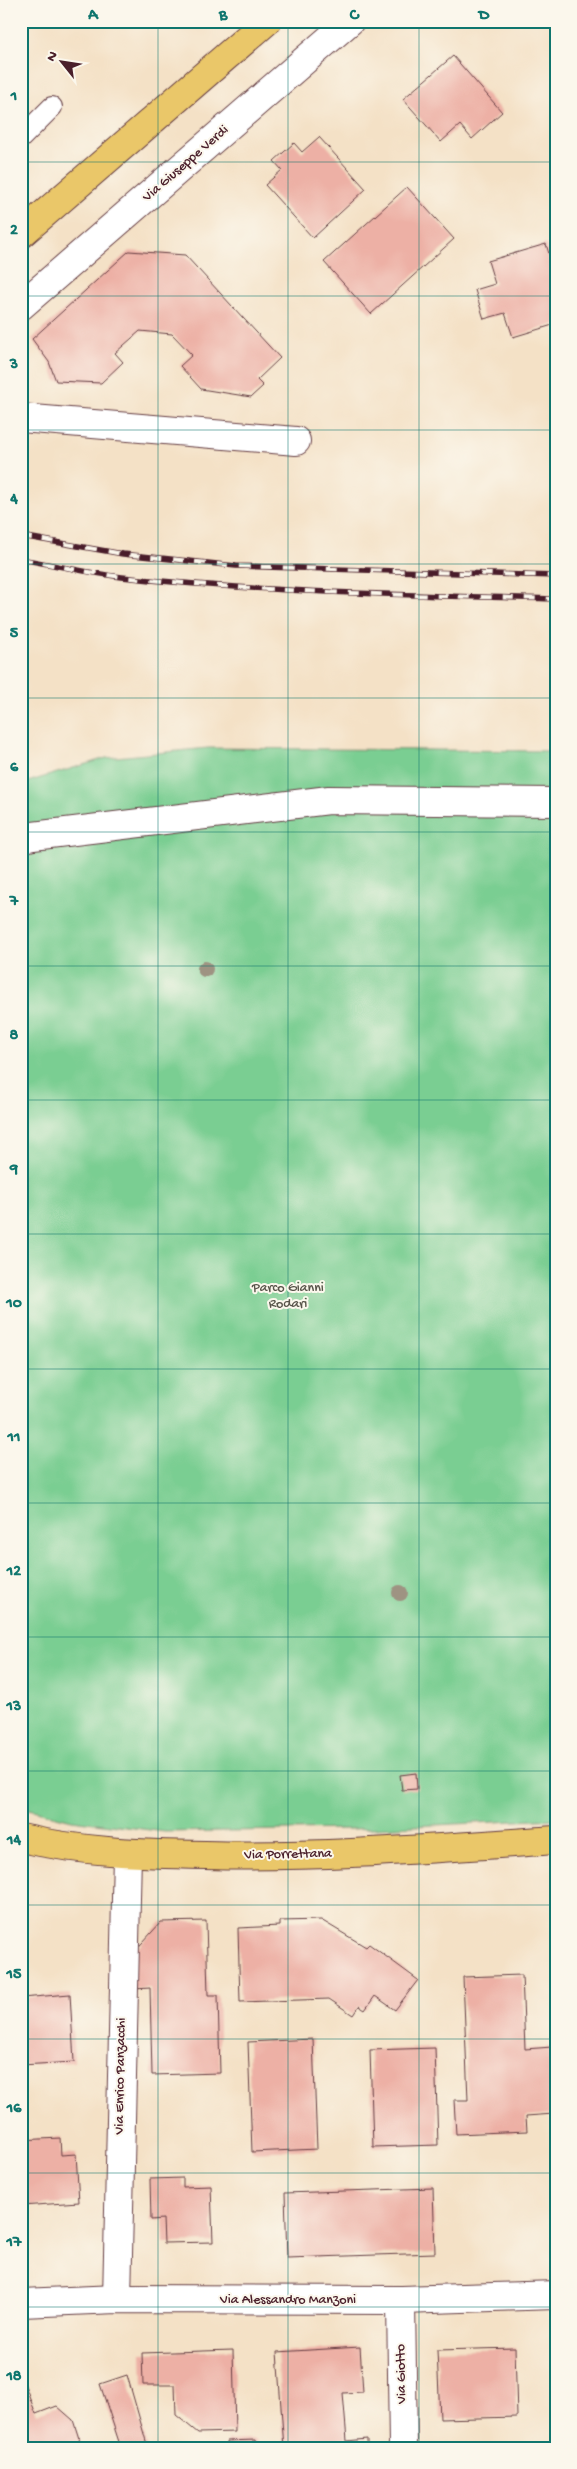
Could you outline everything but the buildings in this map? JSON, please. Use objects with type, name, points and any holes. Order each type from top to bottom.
[{"type":"main road","points":[[21,234],[267,21]]},
{"type":"main road","name":"Via Porrettana","points":[[21,1838],[47,1844],[127,1854],[273,1857],[422,1850],[556,1840]]},
{"type":"street","name":"Via Giuseppe Verdi","points":[[21,306],[350,21]]},
{"type":"street","points":[[21,418],[296,441]]},
{"type":"street","points":[[21,839],[329,800],[556,802]]},
{"type":"street","name":"Via Enrico Panzacchi","points":[[117,2299],[127,1854]]},
{"type":"street","name":"Via Alessandro Manzoni","points":[[21,2303],[117,2299],[401,2300],[556,2296]]},
{"type":"street","name":"Via Giotto","points":[[401,2300],[403,2448]]},
{"type":"lane","points":[[21,138],[52,107]]},
{"type":"green space","name":"Parco Gianni Rodari","points":[[208,748],[556,751],[556,1819],[353,1829],[165,1832],[72,1820],[21,1807],[21,784],[106,758]]},
{"type":"railway","points":[[21,536],[123,554],[236,566],[556,576]]},
{"type":"railway","points":[[21,559],[109,575],[230,587],[556,599]]}]
